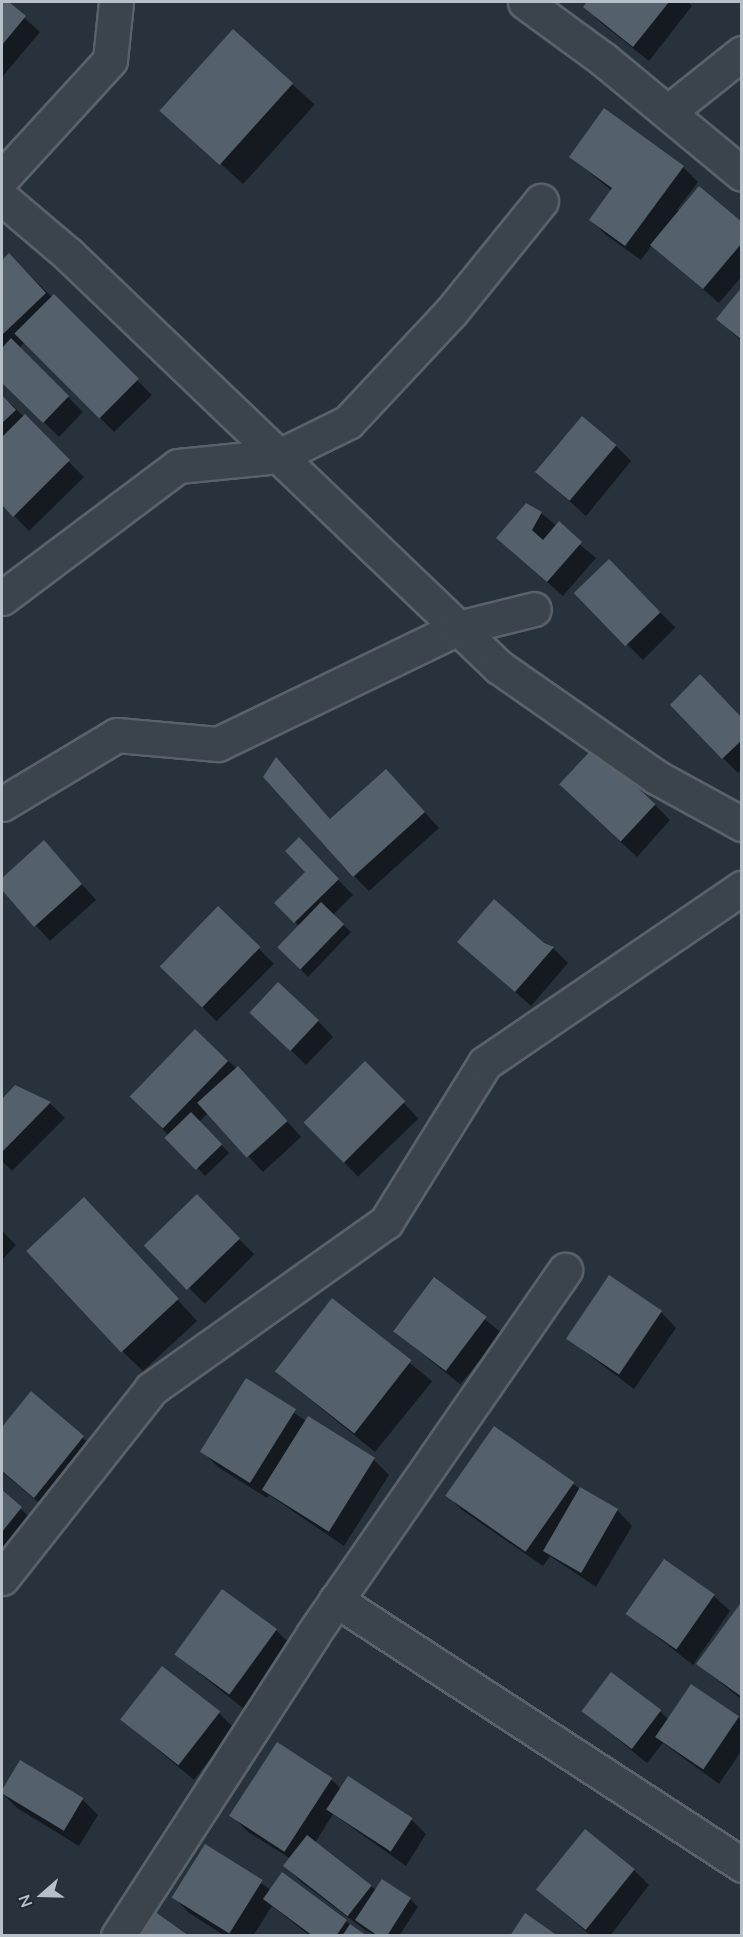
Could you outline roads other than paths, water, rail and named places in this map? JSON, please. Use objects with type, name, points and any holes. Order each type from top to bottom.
[{"type":"street","points":[[2,178],[110,60],[116,2]]},
{"type":"street","points":[[525,2],[668,112],[741,174]]},
{"type":"street","points":[[668,112],[741,53]]},
{"type":"street","points":[[2,198],[68,254],[499,667],[656,777],[741,824]]},
{"type":"street","points":[[2,598],[178,466],[279,456],[348,422],[451,312],[541,201]]},
{"type":"street","points":[[2,804],[117,735],[218,744],[458,628],[534,609]]},
{"type":"street","points":[[2,1578],[151,1389],[386,1222],[485,1063],[741,888]]},
{"type":"street","points":[[118,1935],[336,1600],[566,1270]]},
{"type":"street","points":[[336,1600],[741,1865]]}]
